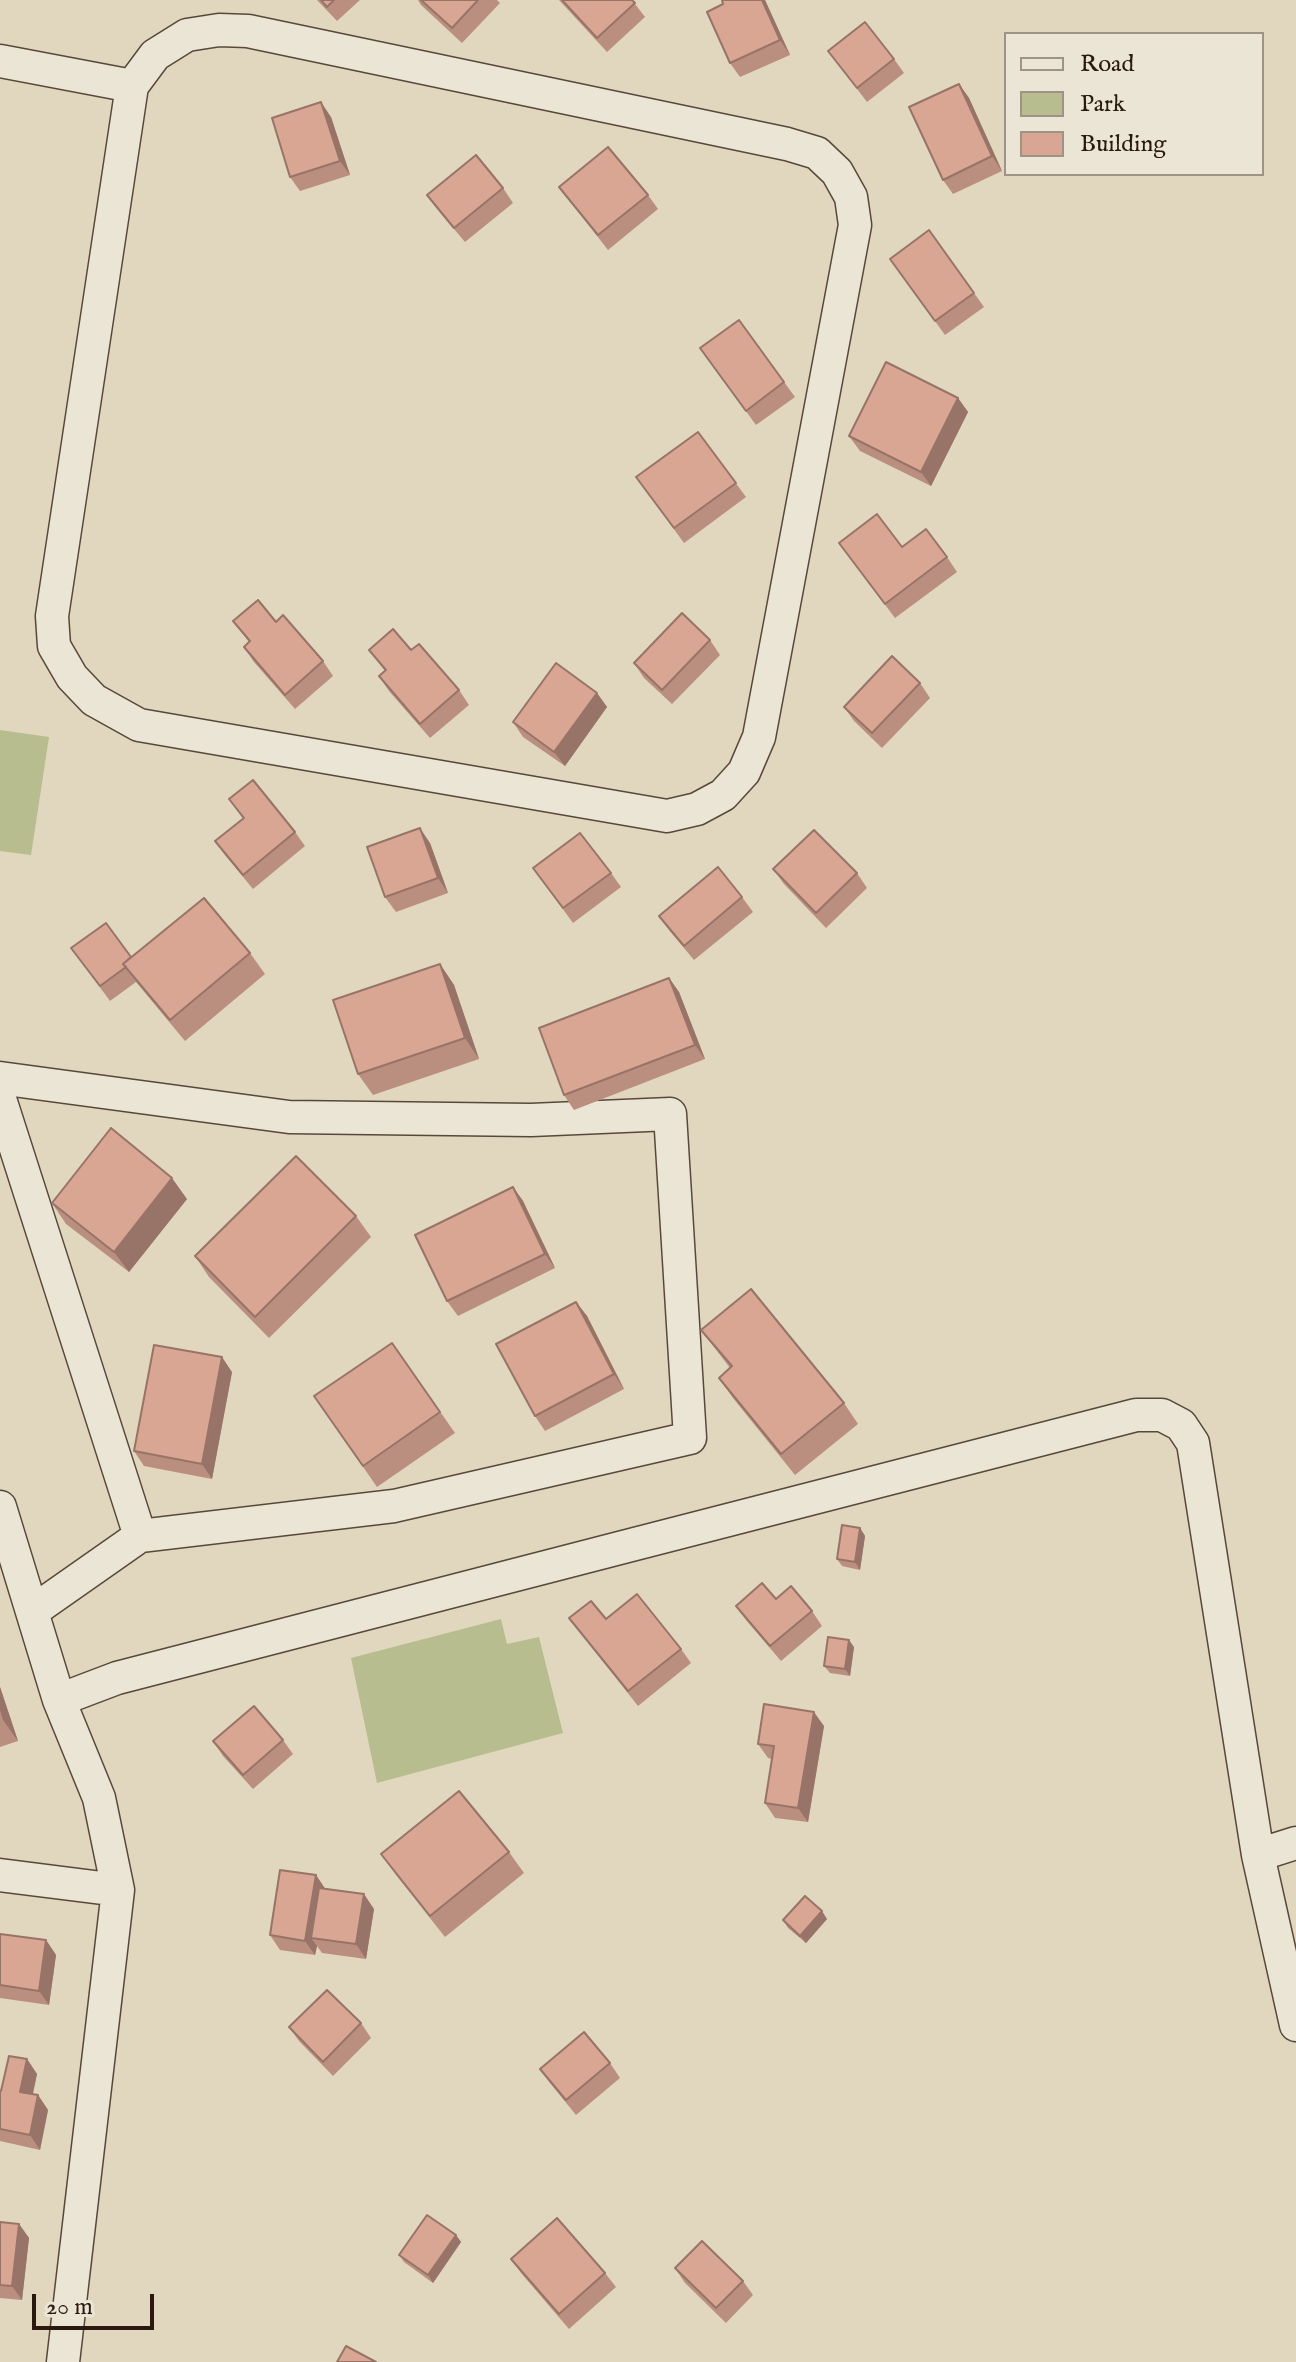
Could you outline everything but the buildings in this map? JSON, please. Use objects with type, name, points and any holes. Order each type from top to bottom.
[{"type":"street","points":[[219,30],[248,31],[787,144],[817,153],[837,172],[851,197],[855,225],[759,737],[744,772],[723,795],[697,809],[667,816],[139,725],[94,700],[72,677],[54,646],[52,616],[132,86],[155,55],[187,35],[219,30]]},
{"type":"street","points":[[0,61],[132,86]]},
{"type":"street","points":[[0,1078],[289,1117],[531,1120],[670,1114],[690,1438],[394,1506],[140,1536],[33,1611]]},
{"type":"street","points":[[0,1099],[140,1536]]},
{"type":"street","points":[[59,1700],[117,1678],[620,1548],[1136,1415],[1162,1415],[1181,1425],[1193,1443],[1258,1855],[1296,2025]]},
{"type":"street","points":[[0,1507],[59,1700],[99,1798],[118,1890],[63,2362]]},
{"type":"street","points":[[1258,1855],[1296,1843]]},
{"type":"street","points":[[0,1875],[118,1890]]},
{"type":"green space","points":[[0,730],[49,737],[31,855],[0,851]]},
{"type":"green space","points":[[501,1619],[507,1644],[539,1637],[563,1733],[377,1783],[351,1658]]}]
